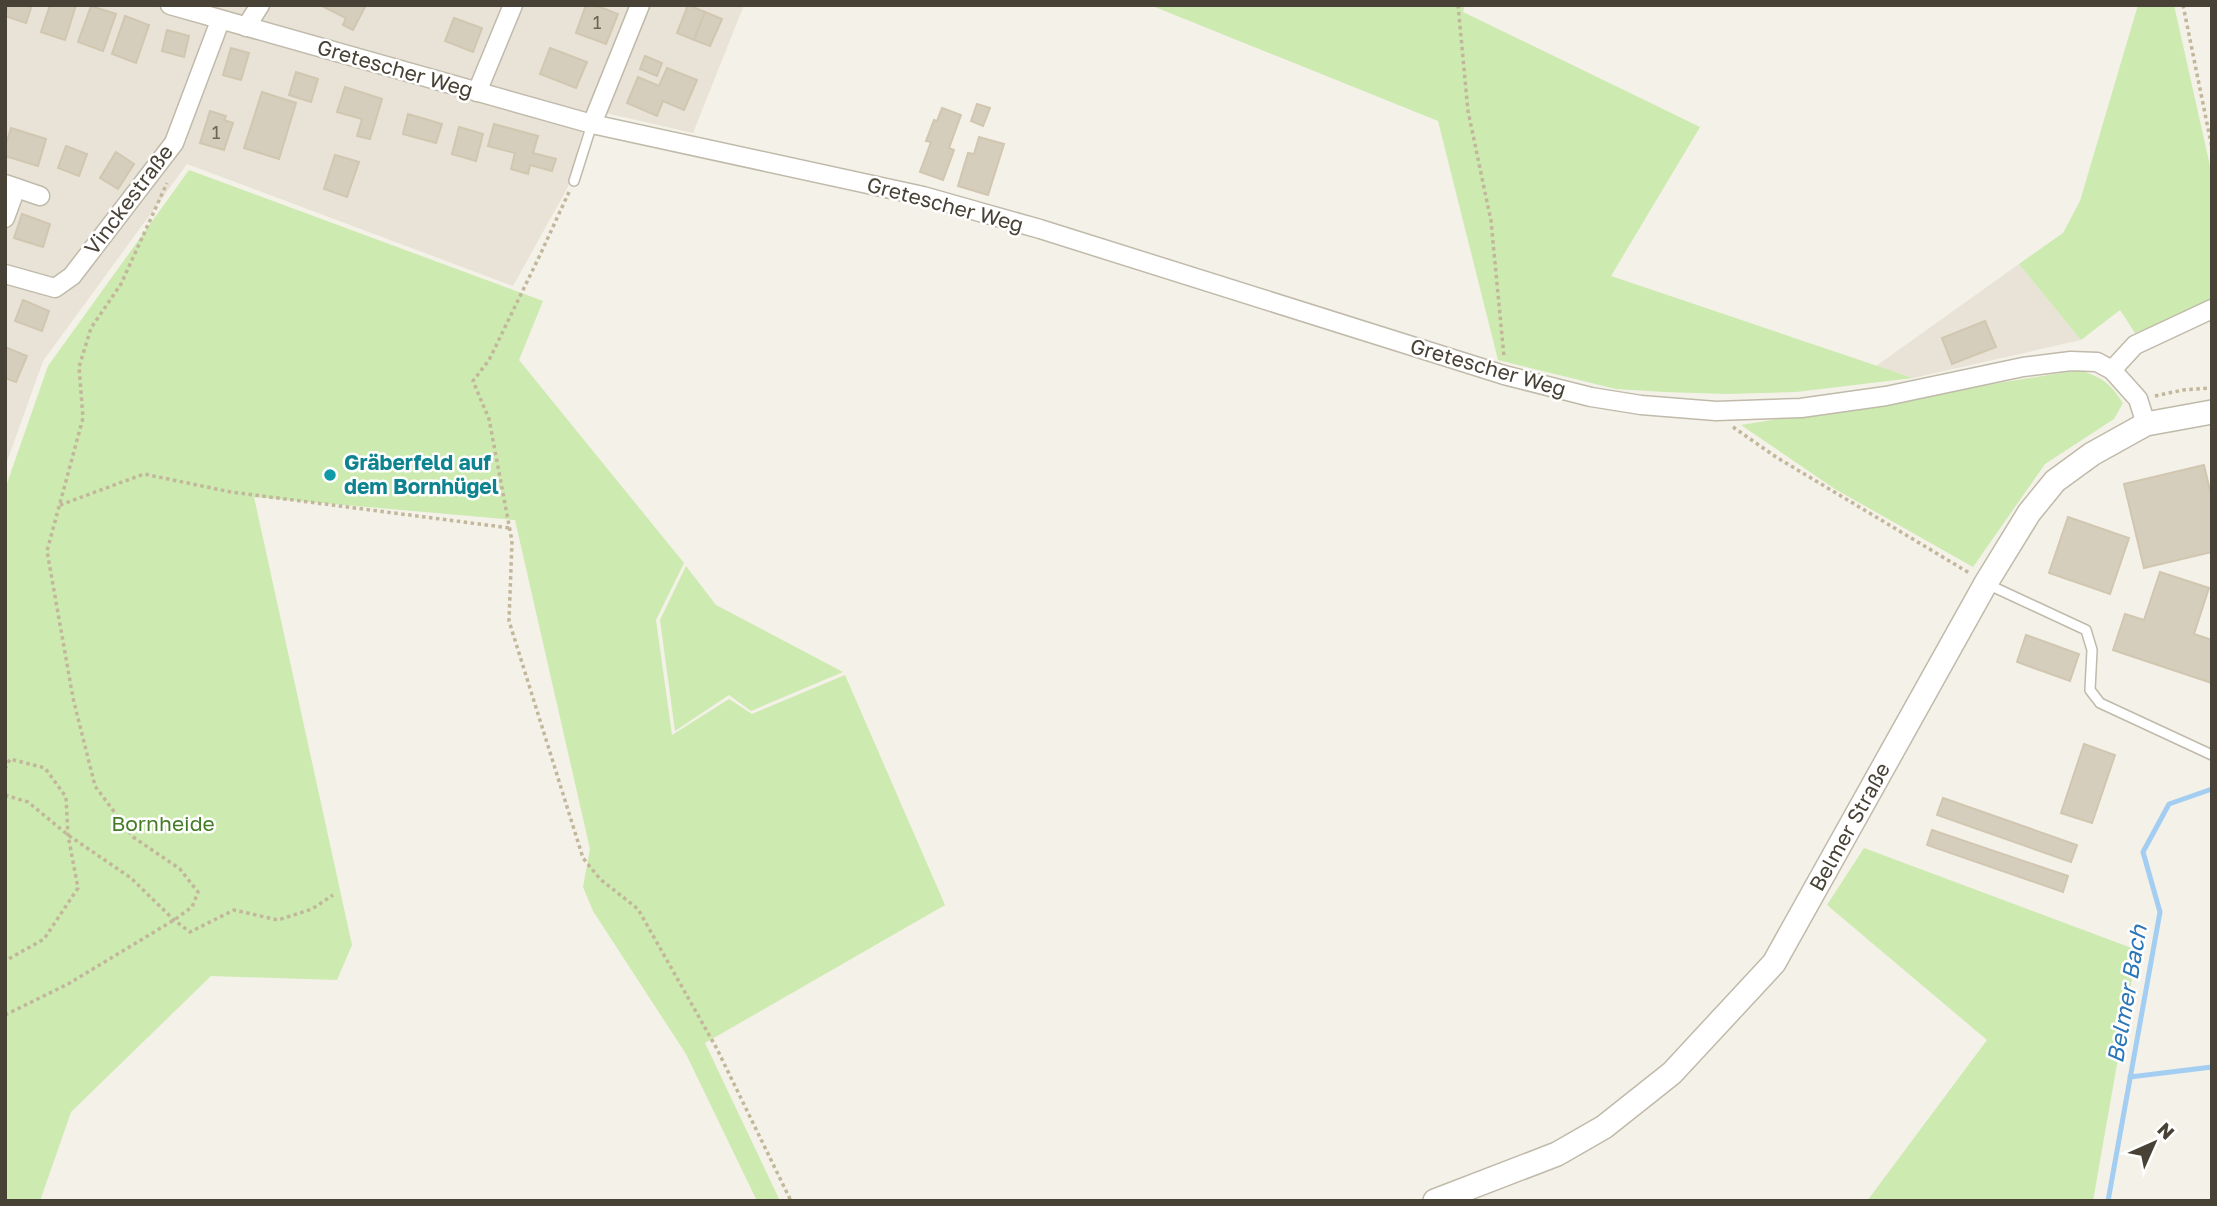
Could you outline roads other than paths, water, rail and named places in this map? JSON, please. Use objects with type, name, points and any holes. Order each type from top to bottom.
[{"type":"street","name":"Gretescher Weg","points":[[170,5],[592,124],[923,196],[1040,229],[1504,375],[1591,397],[1641,405],[1716,411],[1801,408],[1886,396],[2023,367],[2071,361],[2097,362],[2112,370]]},
{"type":"street","points":[[246,27],[260,5]]},
{"type":"street","points":[[477,92],[513,5]]},
{"type":"street","points":[[592,124],[640,5]]},
{"type":"street","name":"Vinckestraße","points":[[7,280],[55,288],[72,276],[174,143],[220,21]]},
{"type":"street","points":[[5,218],[11,186],[40,196]]},
{"type":"street","points":[[2146,424],[2138,399],[2112,370],[2135,345],[2212,309]]},
{"type":"street","name":"Belmer Straße","points":[[1435,1201],[1557,1154],[1604,1127],[1672,1073],[1774,963],[1986,583],[2029,513],[2055,481],[2092,454],[2146,424],[2212,412]]},
{"type":"lane","points":[[574,181],[592,124]]},
{"type":"lane","points":[[1986,583],[2086,630],[2092,650],[2090,690],[2100,703],[2212,755]]},
{"type":"waterway","name":"Belmer Bach","points":[[2108,1201],[2160,912],[2143,852],[2169,804],[2212,789]]},
{"type":"waterway","points":[[2130,1077],[2212,1067]]},
{"type":"place","name":"Gräberfeld auf dem Bornhügel","points":[[330,475]]},
{"type":"park label","name":"Bornheide","points":[[163,824]]}]
